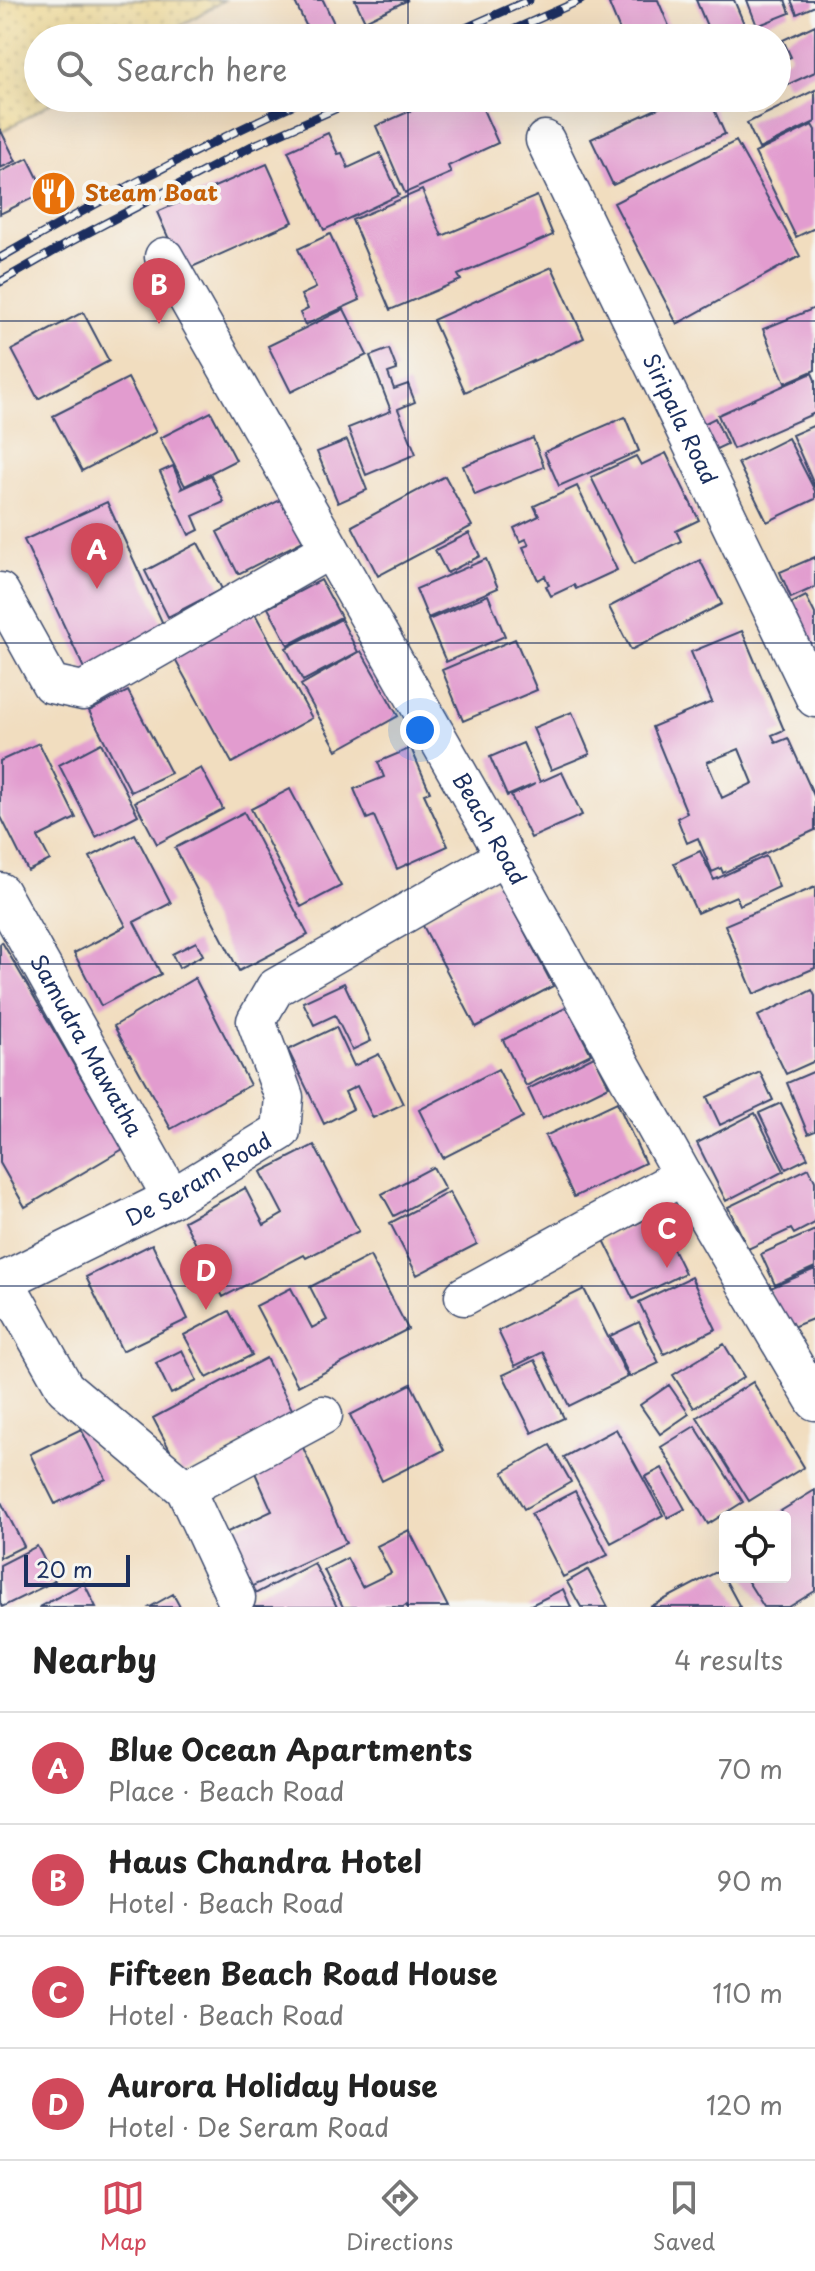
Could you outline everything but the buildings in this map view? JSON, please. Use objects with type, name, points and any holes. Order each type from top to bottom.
[{"type":"street","name":"Siripala Road","points":[[545,140],[815,698]]},
{"type":"street","name":"Beach Road","points":[[164,257],[683,1176],[815,1401]]},
{"type":"street","points":[[0,592],[51,684],[83,691],[330,549]]},
{"type":"street","name":"De Seram Road","points":[[2,1282],[172,1198],[281,1131],[284,1097],[256,1021],[275,988],[505,856]]},
{"type":"street","name":"Samudra Mawatha","points":[[0,892],[172,1198]]},
{"type":"street","points":[[464,1296],[683,1176]]},
{"type":"street","points":[[2,1282],[65,1388],[185,1489],[236,1598]]},
{"type":"street","points":[[185,1489],[323,1415]]},
{"type":"sand","points":[[0,0],[224,0],[184,24],[24,24],[24,112],[35,112],[0,133]]},
{"type":"railway","points":[[475,24],[529,0]]},
{"type":"railway","points":[[527,24],[581,0]]},
{"type":"railway","points":[[0,258],[152,174],[278,112]]},
{"type":"railway","points":[[0,282],[252,146],[328,112]]},
{"type":"place","name":"Steam Boat","points":[[54,193]]},
{"type":"place","name":"Haus Chandra Hotel","points":[[159,324]]},
{"type":"place","name":"Blue Ocean Apartments","points":[[97,589]]},
{"type":"place","name":"Fifteen Beach Road House","points":[[667,1268]]},
{"type":"place","name":"Aurora Holiday House","points":[[206,1310]]}]
